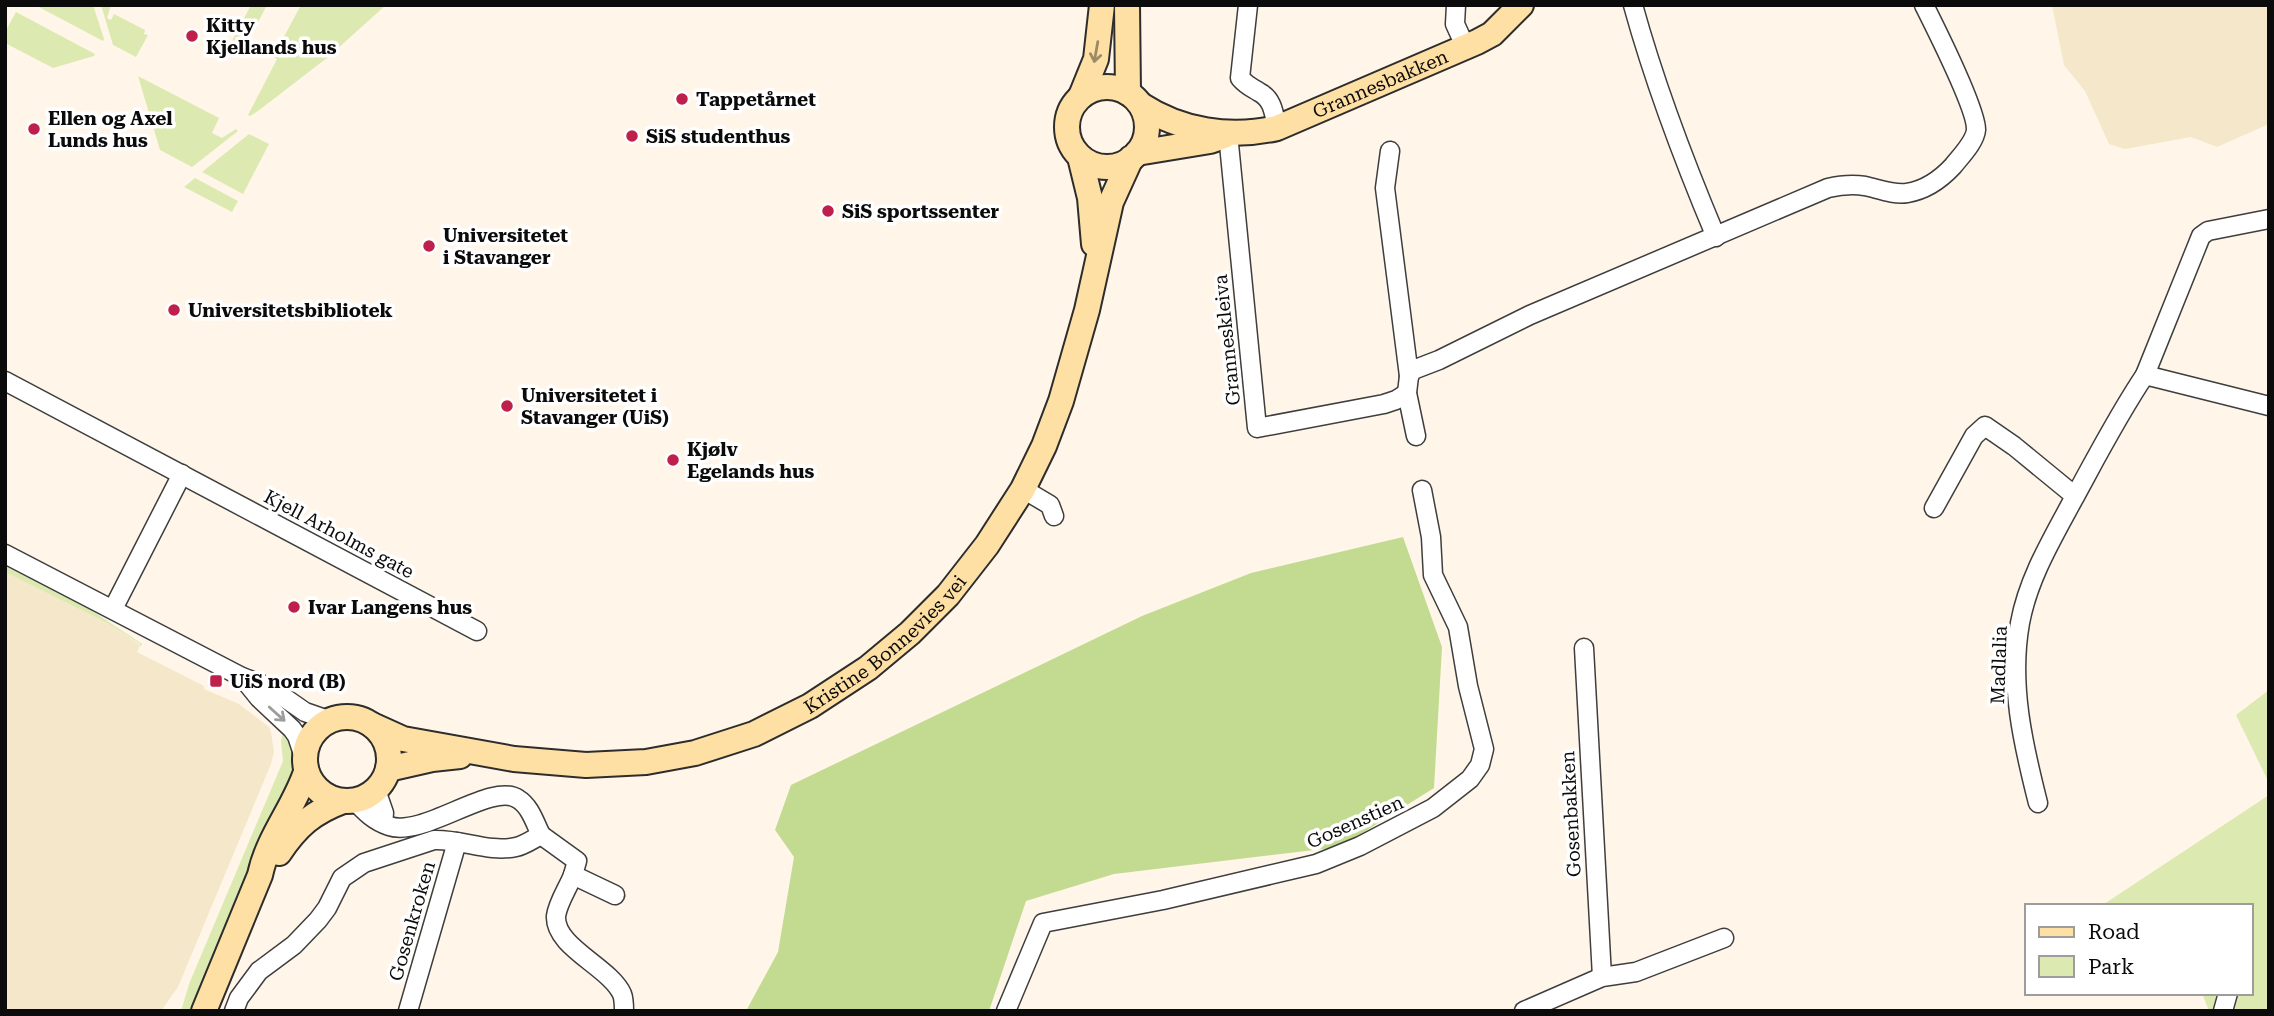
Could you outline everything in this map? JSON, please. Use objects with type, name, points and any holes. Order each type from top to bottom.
[{"type":"main road","points":[[1102,5],[1096,59],[1081,96],[1072,107],[1067,120],[1067,133],[1080,157],[1105,167],[1119,165],[1134,156],[1145,138],[1146,125],[1135,99],[1127,5]]},
{"type":"main road","name":"Grannesbakken","points":[[1135,99],[1160,117],[1178,124],[1228,134],[1255,133],[1277,128],[1492,34],[1521,5]]},
{"type":"main road","points":[[1081,96],[1104,87],[1117,88],[1135,99]]},
{"type":"main road","name":"Grannesbakken","points":[[1134,156],[1210,141],[1228,134]]},
{"type":"main road","name":"Kristine Bonnevies vei","points":[[372,724],[403,739],[478,754],[562,763],[621,765],[695,753],[768,729],[839,688],[910,633],[966,573],[988,545],[1023,489],[1044,446],[1061,401],[1087,310],[1111,202],[1134,156]]},
{"type":"main road","name":"Kristine Bonnevies vei","points":[[1080,157],[1090,198],[1096,269]]},
{"type":"main road","points":[[351,716],[372,724],[387,744],[390,757],[365,790],[331,798],[320,792],[312,783],[305,764],[311,736],[328,720],[351,716]]},
{"type":"main road","name":"Kristine Bonnevies vei","points":[[261,875],[301,825],[321,809],[432,759],[478,754]]},
{"type":"main road","name":"Kristine Bonnevies vei","points":[[204,1010],[261,875],[264,856],[300,791],[305,764]]},
{"type":"street","points":[[1248,5],[1240,78],[1247,87],[1262,92],[1270,100],[1277,128]]},
{"type":"street","points":[[1456,5],[1455,24],[1465,46]]},
{"type":"street","points":[[1633,5],[1661,100],[1716,237]]},
{"type":"street","name":"Granneskleiva","points":[[1228,134],[1257,428],[1396,400],[1408,384],[1413,370],[1530,315],[1828,188],[1847,184],[1895,194],[1923,190],[1946,174],[1975,135],[1975,121],[1924,5]]},
{"type":"street","points":[[1390,150],[1385,195],[1416,436]]},
{"type":"street","name":"Madlalia","points":[[2038,803],[2017,706],[2016,666],[2020,623],[2037,567],[2109,430],[2145,375],[2201,236],[2208,231],[2269,219]]},
{"type":"street","points":[[2145,375],[2269,406]]},
{"type":"street","name":"Kjell Arholms gate","points":[[5,381],[477,631]]},
{"type":"street","points":[[1934,508],[1971,441],[1978,430],[1985,426],[2075,496]]},
{"type":"street","points":[[113,609],[182,474]]},
{"type":"street","points":[[1023,489],[1050,505],[1054,516]]},
{"type":"street","name":"Gosenstien","points":[[1006,1011],[1043,923],[1164,900],[1316,864],[1360,846],[1433,808],[1471,779],[1480,765],[1484,749],[1468,686],[1458,627],[1433,575],[1431,537],[1422,490]]},
{"type":"street","points":[[5,554],[242,677],[269,687],[305,712],[328,720]]},
{"type":"street","name":"Gosenbakken","points":[[1584,648],[1602,977]]},
{"type":"street","points":[[242,677],[259,698],[292,729],[297,736],[305,764]]},
{"type":"street","points":[[365,790],[372,818],[397,827],[419,824],[493,796],[504,794],[516,797],[524,804],[541,835],[577,861],[557,909],[556,920],[565,939],[615,985],[622,995],[624,1011]]},
{"type":"street","name":"Gosenkroken","points":[[234,1011],[252,978],[281,957],[307,932],[327,908],[342,878],[354,868],[434,840],[500,849],[519,847],[541,835]]},
{"type":"street","name":"Gosenkroken","points":[[408,1011],[457,842]]},
{"type":"street","points":[[573,875],[615,895]]},
{"type":"street","points":[[1524,1011],[1602,977],[1636,972],[1724,938]]},
{"type":"shaded area","points":[[2052,5],[2269,5],[2269,124],[2217,147],[2191,137],[2125,149],[2109,144],[2085,91],[2064,65]]},
{"type":"shaded area","points":[[5,572],[109,624],[140,645],[137,652],[204,686],[204,689],[239,704],[269,727],[271,732],[274,752],[271,764],[178,987],[161,1011],[5,1011]]},
{"type":"green space","points":[[35,5],[93,5],[103,41]]},
{"type":"green space","points":[[101,5],[111,5],[107,18],[111,20],[114,14],[145,30],[144,34],[148,35],[136,57],[113,45]]},
{"type":"green space","points":[[251,5],[267,5],[242,53],[237,53],[228,49]]},
{"type":"green space","points":[[301,5],[386,5],[327,58],[250,116],[248,115],[277,59],[273,57]]},
{"type":"green space","points":[[16,12],[95,54],[94,56],[53,68],[5,43],[5,32]]},
{"type":"green space","points":[[138,76],[219,118],[212,133],[222,138],[236,129],[238,131],[192,167],[160,150]]},
{"type":"green space","points":[[249,134],[269,144],[243,194],[202,172]]},
{"type":"green space","points":[[195,178],[238,201],[232,212],[184,187]]},
{"type":"green space","points":[[1403,537],[1442,647],[1434,788],[1340,847],[1114,874],[1026,901],[989,1011],[746,1011],[778,952],[794,857],[775,830],[791,785],[1142,616],[1251,573]]},
{"type":"green space","points":[[5,566],[91,610],[142,644],[140,647],[140,644],[109,624],[5,572]]},
{"type":"green space","points":[[2269,690],[2269,783],[2236,715]]},
{"type":"green space","points":[[284,730],[291,743],[295,771],[191,1011],[181,1011],[189,984],[283,761],[281,741]]},
{"type":"green space","points":[[2269,795],[2269,1011],[2209,1011],[2203,995],[2253,995],[2253,904],[2104,904]]},
{"type":"place","name":"Kitty Kjellands hus","points":[[192,36]]},
{"type":"place","name":"Tappetårnet","points":[[682,99]]},
{"type":"place","name":"Ellen og Axel Lunds hus","points":[[34,129]]},
{"type":"place","name":"SiS studenthus","points":[[632,136]]},
{"type":"place","name":"SiS sportssenter","points":[[828,211]]},
{"type":"place","name":"Universitetet i Stavanger","points":[[429,246]]},
{"type":"place","name":"Universitetsbibliotek","points":[[174,310]]},
{"type":"place","name":"Universitetet i Stavanger (UiS)","points":[[507,406]]},
{"type":"place","name":"Kjølv Egelands hus","points":[[673,460]]},
{"type":"place","name":"Ivar Langens hus","points":[[294,607]]},
{"type":"place","name":"UiS nord (B)","points":[[216,681]]}]
